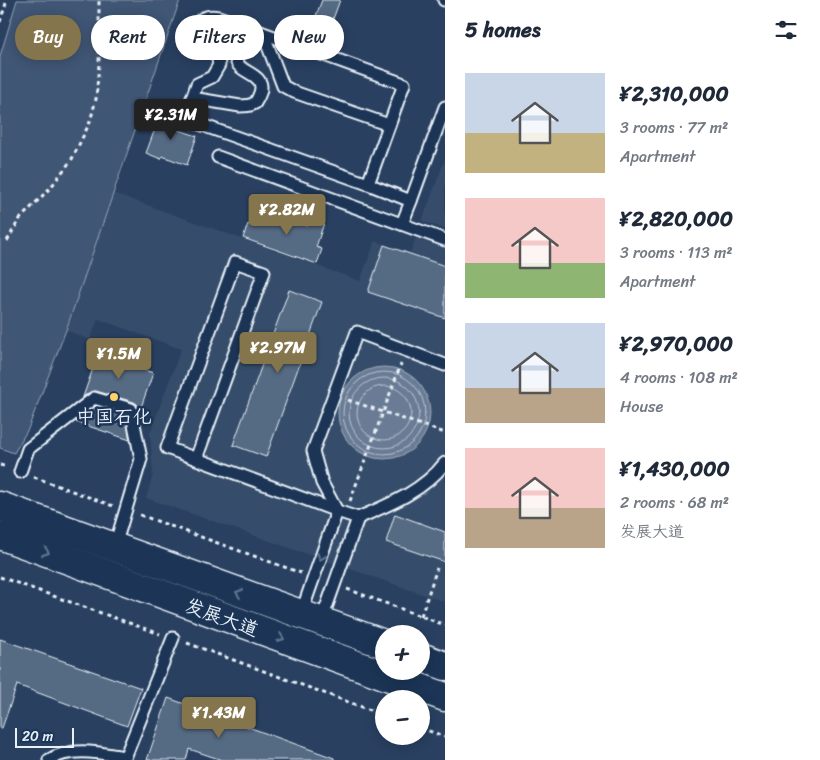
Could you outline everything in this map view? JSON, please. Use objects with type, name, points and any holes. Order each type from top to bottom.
[{"type":"main road","name":"发展大道","points":[[0,506],[110,561],[445,697]]},
{"type":"main road","name":"发展大道","points":[[0,535],[110,561],[311,619],[375,641]]},
{"type":"main road","points":[[430,660],[445,666]]},
{"type":"lane","points":[[264,33],[404,84],[368,184]]},
{"type":"lane","points":[[264,41],[283,86],[389,125]]},
{"type":"lane","points":[[218,60],[219,65],[212,77],[196,84],[185,119],[411,201]]},
{"type":"lane","points":[[192,98],[240,106],[254,104],[258,99],[262,86],[254,75],[240,67],[237,60]]},
{"type":"lane","points":[[402,224],[445,107]]},
{"type":"lane","points":[[218,157],[445,240]]},
{"type":"lane","points":[[196,459],[264,272],[235,262],[167,448],[196,459],[358,518],[396,502],[431,478],[445,462]]},
{"type":"lane","points":[[341,512],[322,482],[313,452],[357,332],[445,365]]},
{"type":"lane","points":[[20,472],[28,449],[94,398],[131,409],[141,460],[110,561]]},
{"type":"lane","points":[[311,619],[314,578],[341,512]]},
{"type":"lane","points":[[311,619],[335,585],[358,518]]},
{"type":"lane","points":[[48,760],[56,755],[84,751],[125,758],[173,638]]},
{"type":"path","points":[[0,22],[7,0]]},
{"type":"path","points":[[7,241],[19,220],[51,187],[72,159],[90,122],[96,100],[99,64],[99,0]]},
{"type":"path","points":[[341,512],[366,458],[400,365]]},
{"type":"path","points":[[347,399],[445,433]]},
{"type":"path","points":[[0,465],[314,578]]},
{"type":"path","points":[[421,616],[437,568]]},
{"type":"path","points":[[0,577],[375,712]]},
{"type":"path","points":[[335,585],[445,624]]},
{"type":"path","points":[[430,731],[445,737]]},
{"type":"shaded area","points":[[17,0],[180,0],[165,43],[165,15],[91,15],[91,60],[159,60],[66,330],[28,429],[14,453],[0,448],[0,56]]},
{"type":"shaded area","points":[[445,159],[445,229],[422,221]]},
{"type":"shaded area","points":[[113,193],[360,281],[375,241],[410,253],[416,238],[445,248],[445,602],[146,498],[153,475],[150,433],[181,349],[98,319],[90,340],[66,330]]},
{"type":"water","points":[[384,367],[402,370],[417,380],[427,395],[430,413],[427,431],[417,446],[402,456],[384,459],[366,456],[351,446],[341,431],[338,413],[341,395],[351,380],[366,370]]},
{"type":"building","points":[[322,0],[340,0],[334,15],[316,15]]},
{"type":"building","points":[[161,113],[176,119],[173,128],[197,136],[187,165],[162,156],[161,159],[146,153]]},
{"type":"building","points":[[259,210],[307,226],[309,218],[324,223],[316,247],[322,249],[317,264],[243,238],[248,224],[254,226]]},
{"type":"building","points":[[384,245],[445,266],[445,318],[368,292]]},
{"type":"building","points":[[289,290],[322,302],[266,457],[233,445]]},
{"type":"building","points":[[98,354],[153,373],[139,413],[137,404],[134,402],[96,391],[90,392],[83,397]]},
{"type":"building","points":[[96,406],[125,415],[130,440],[76,422]]},
{"type":"building","points":[[395,514],[445,532],[445,562],[386,542]]},
{"type":"building","points":[[0,639],[141,688],[127,726],[17,685],[2,728],[0,728]]},
{"type":"building","points":[[168,698],[334,758],[334,760],[222,760],[189,749],[186,760],[147,760]]},
{"type":"place","name":"中国石化","points":[[114,397]]}]
